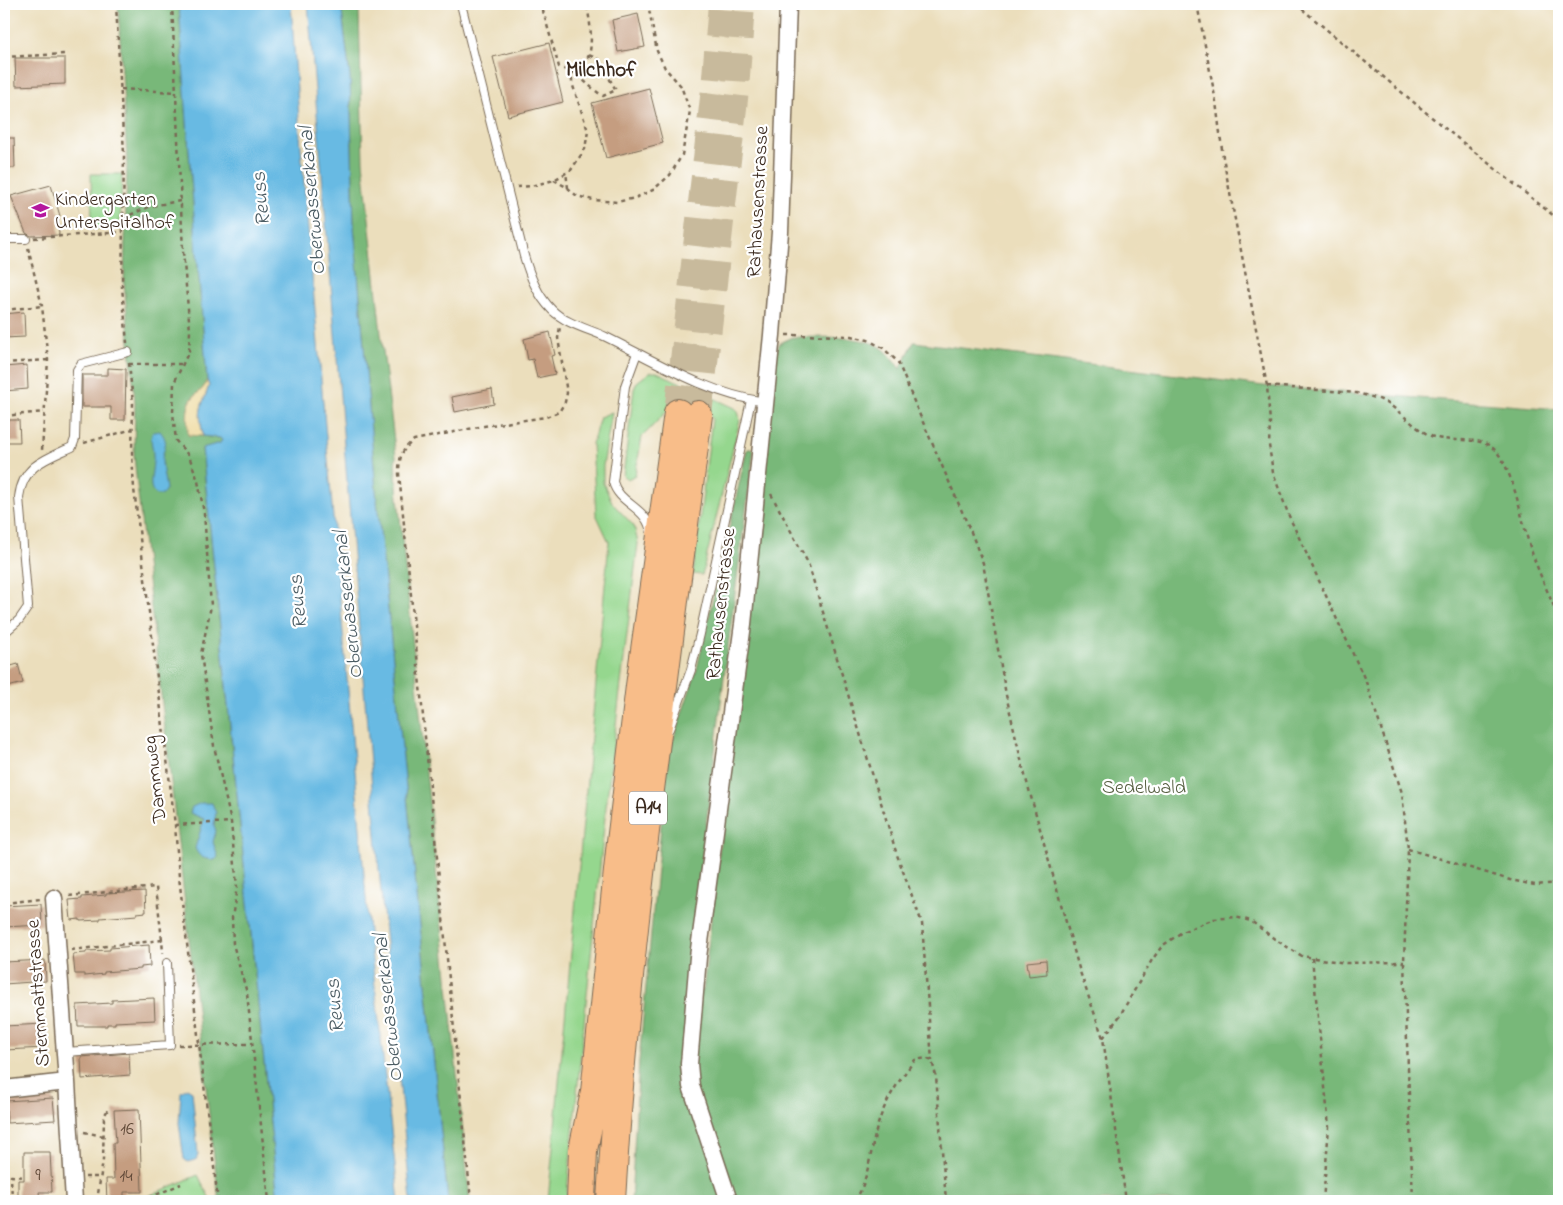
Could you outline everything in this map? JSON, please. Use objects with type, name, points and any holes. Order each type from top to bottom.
[{"type":"highway","name":"A14","points":[[581,1201],[584,1150],[595,1092],[614,897],[640,686],[688,414],[653,767],[621,1054],[611,1201]]},
{"type":"highway","name":"A14","points":[[591,1201],[596,1129],[595,1092]]},
{"type":"street","name":"Rathausenstrasse","points":[[729,1201],[691,1086],[689,1064],[698,957],[743,624],[758,471],[758,401],[772,335],[780,232],[788,4]]},
{"type":"street","name":"Sternmattstrasse","points":[[4,1089],[67,1082],[54,898]]},
{"type":"street","points":[[67,1082],[74,1201]]},
{"type":"lane","points":[[461,4],[506,188],[532,279],[542,299],[556,314],[564,319],[727,394],[758,401],[693,661],[675,714],[653,767]]},
{"type":"lane","points":[[4,239],[26,239]]},
{"type":"lane","points":[[4,633],[19,620],[28,607],[19,497],[20,486],[26,475],[41,461],[72,447],[75,439],[77,370],[81,364],[128,352]]},
{"type":"lane","points":[[637,353],[624,386],[613,482],[617,493],[641,511],[647,519],[651,538]]},
{"type":"lane","points":[[635,659],[640,686]]},
{"type":"lane","points":[[65,1052],[170,1045],[167,963]]},
{"type":"path","name":"Dammweg","points":[[116,4],[124,154],[122,287],[133,403],[132,453],[134,489],[218,1201]]},
{"type":"path","points":[[172,4],[180,201],[190,331],[189,351],[174,383],[173,413],[176,440],[189,456],[198,481],[204,513],[211,606],[201,654],[214,746],[231,822],[237,886],[232,918],[233,944],[246,993],[269,1201]]},
{"type":"path","points":[[549,4],[544,11],[559,67],[565,71],[572,71],[589,55],[591,38],[586,4]]},
{"type":"path","points":[[554,180],[577,196],[593,200],[618,202],[635,198],[653,190],[670,175],[682,156],[690,111],[681,86],[665,68],[657,51],[648,4]]},
{"type":"path","points":[[1197,4],[1216,102],[1223,157],[1267,386],[1270,422],[1268,445],[1273,473],[1289,516],[1366,682],[1402,793],[1408,849],[1404,962],[1413,1201]]},
{"type":"path","points":[[1296,4],[1559,220]]},
{"type":"path","points":[[4,57],[66,54]]},
{"type":"path","points":[[572,71],[603,96],[616,90],[598,59],[589,55]]},
{"type":"path","points":[[506,188],[531,186],[554,180],[570,170],[585,149],[588,131],[572,83],[572,71]]},
{"type":"path","points":[[121,89],[176,92]]},
{"type":"path","points":[[566,172],[568,188]]},
{"type":"path","points":[[123,218],[151,206],[180,201]]},
{"type":"path","points":[[41,461],[48,360],[42,306],[26,239],[123,232]]},
{"type":"path","points":[[4,310],[42,306]]},
{"type":"path","points":[[471,1201],[400,484],[399,458],[405,447],[414,440],[484,426],[546,417],[559,412],[567,394],[558,338],[558,332],[564,319]]},
{"type":"path","points":[[772,335],[851,336],[868,340],[883,348],[898,362],[971,532],[983,563],[1006,695],[1022,768],[1080,972],[1103,1038],[1126,1201]]},
{"type":"path","points":[[4,363],[48,360]]},
{"type":"path","points":[[129,364],[183,364]]},
{"type":"path","points":[[1267,386],[1356,393],[1368,396],[1382,400],[1427,434],[1439,439],[1485,443],[1492,447],[1501,456],[1504,463],[1515,493],[1530,548],[1559,618]]},
{"type":"path","points":[[4,416],[44,412]]},
{"type":"path","points":[[72,447],[133,429]]},
{"type":"path","points":[[758,471],[808,563],[897,855],[922,923],[932,1061],[936,1076],[946,1201]]},
{"type":"path","points":[[175,825],[231,822]]},
{"type":"path","points":[[1408,849],[1535,886],[1559,885]]},
{"type":"path","points":[[4,903],[156,887],[164,960],[167,963]]},
{"type":"path","points":[[1103,1038],[1119,1017],[1162,946],[1182,932],[1214,919],[1235,916],[1251,921],[1276,940],[1302,956],[1346,963],[1404,962]]},
{"type":"path","points":[[58,952],[162,940]]},
{"type":"path","points":[[1312,958],[1329,1127],[1323,1201]]},
{"type":"path","points":[[170,1045],[251,1044]]},
{"type":"path","points":[[855,1201],[865,1176],[877,1128],[891,1093],[915,1060],[926,1058],[932,1061]]},
{"type":"path","points":[[97,1201],[103,1160],[104,1116],[109,1108]]},
{"type":"path","points":[[78,1131],[103,1136]]},
{"type":"path","points":[[12,1201],[11,1176],[26,1177]]},
{"type":"path","points":[[82,1177],[101,1177]]},
{"type":"path","points":[[142,1201],[181,1184]]},
{"type":"green space","points":[[118,4],[179,4],[207,380],[203,388],[194,395],[188,407],[188,435],[221,438],[222,440],[220,443],[202,449],[278,1201],[219,1201],[134,455],[135,402],[124,283],[127,160]]},
{"type":"green space","points":[[341,4],[358,4],[359,12],[363,161],[396,457],[398,498],[470,1201],[448,1201],[376,491],[354,226],[350,77]]},
{"type":"green space","points":[[91,174],[122,174],[120,229],[92,229]]},
{"type":"green space","name":"Sedelwald","points":[[793,337],[826,337],[863,341],[885,350],[900,369],[914,342],[1264,386],[1559,409],[1559,1201],[631,1201],[639,1061],[667,763],[697,669],[747,449],[754,449],[686,989],[703,991],[777,349],[780,343]]},
{"type":"green space","points":[[650,372],[657,372],[738,411],[740,420],[702,575],[693,574],[712,419],[710,415],[670,408],[642,437],[635,475],[628,479],[623,476],[634,389],[637,382]]},
{"type":"green space","points":[[612,412],[603,466],[603,483],[613,504],[634,526],[638,543],[606,807],[566,1201],[548,1201],[609,542],[596,514],[592,444],[600,417]]},
{"type":"green space","points":[[198,1175],[209,1197],[209,1201],[148,1201],[146,1197]]},
{"type":"sand","points":[[207,380],[209,386],[200,415],[203,436],[188,435],[188,407],[194,396],[204,387]]},
{"type":"water","name":"Reuss","points":[[179,4],[291,4],[301,148],[369,932],[399,1201],[278,1201],[202,448],[220,443],[222,440],[220,438],[203,436],[200,415],[209,386],[189,152]]},
{"type":"water","points":[[308,4],[341,4],[350,77],[354,226],[376,491],[448,1201],[411,1201],[378,860]]},
{"type":"water","points":[[160,431],[165,439],[162,468],[166,489],[162,495],[158,495],[153,492],[151,486],[153,458],[151,438],[153,432]]},
{"type":"water","points":[[201,803],[212,803],[216,813],[214,825],[216,831],[213,842],[218,857],[215,860],[202,857],[195,848],[204,819],[190,813],[192,807]]},
{"type":"water","points":[[187,1088],[192,1091],[198,1154],[196,1160],[188,1162],[184,1159],[179,1123],[181,1092]]},
{"type":"building","points":[[638,14],[645,47],[618,52],[612,20]]},
{"type":"building","points":[[549,43],[563,102],[508,116],[493,57]]},
{"type":"building","points":[[15,58],[65,58],[65,84],[16,86]]},
{"type":"building","points":[[649,88],[663,143],[606,158],[592,103]]},
{"type":"building","points":[[4,138],[14,138],[15,168],[4,168]]},
{"type":"building","points":[[51,185],[60,216],[58,216],[59,235],[31,236],[26,233],[11,196]]},
{"type":"building","points":[[24,312],[25,337],[4,338],[4,314]]},
{"type":"building","points":[[550,332],[555,355],[551,356],[555,374],[537,378],[533,359],[528,360],[524,339]]},
{"type":"building","points":[[27,365],[28,389],[4,391],[4,367]]},
{"type":"building","points":[[108,368],[126,369],[125,420],[111,420],[111,407],[82,407],[82,375],[108,375]]},
{"type":"building","points":[[492,389],[494,404],[455,412],[452,397]]},
{"type":"building","points":[[4,420],[19,420],[20,442],[4,442]]},
{"type":"building","points":[[18,664],[23,683],[4,688],[4,668]]},
{"type":"building","points":[[145,891],[146,912],[137,913],[137,915],[100,918],[100,920],[71,920],[69,900],[106,895],[106,893]]},
{"type":"building","points":[[41,904],[42,925],[4,927],[4,906]]},
{"type":"building","points":[[149,945],[150,966],[141,967],[141,969],[104,972],[104,974],[84,976],[84,974],[75,974],[73,954],[86,953],[86,951],[110,950],[110,948]]},
{"type":"building","points":[[45,960],[46,981],[4,984],[4,962]]},
{"type":"building","points":[[1046,960],[1047,974],[1029,976],[1027,962]]},
{"type":"building","points":[[154,998],[155,1020],[115,1022],[115,1024],[107,1024],[107,1026],[78,1026],[77,1005],[112,1003],[112,1000]]},
{"type":"building","points":[[44,1024],[45,1048],[4,1050],[4,1026]]},
{"type":"building","points":[[129,1053],[130,1075],[82,1079],[81,1057]]},
{"type":"building","points":[[53,1098],[55,1120],[7,1123],[6,1101]]},
{"type":"building","points":[[139,1109],[142,1192],[124,1192],[124,1201],[107,1201],[106,1179],[114,1179],[113,1143],[116,1143],[114,1110]]},
{"type":"building","points":[[24,1152],[50,1152],[52,1192],[39,1192],[40,1200],[18,1201],[18,1180],[24,1180]]},
{"type":"tunnel","points":[[678,413],[715,89],[722,4]]},
{"type":"tunnel","points":[[698,415],[735,90],[741,4]]},
{"type":"place","name":"Kindergarten Unterspitalhof","points":[[41,211]]},
{"type":"district","name":"Milchhof","points":[[601,71]]},
{"type":"water label","name":"Oberwasserkanal","points":[[313,201]]},
{"type":"water label","name":"Oberwasserkanal","points":[[349,605]]},
{"type":"water label","name":"Oberwasserkanal","points":[[389,1008]]}]
